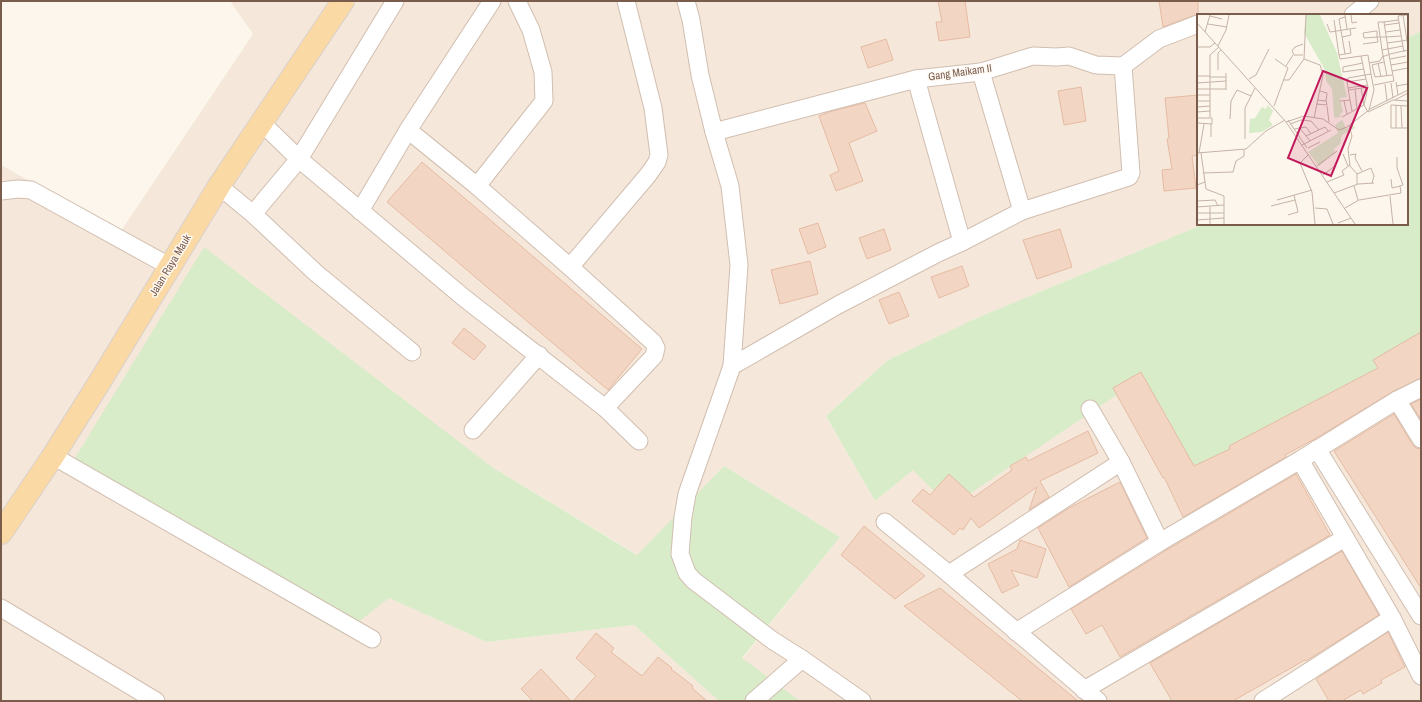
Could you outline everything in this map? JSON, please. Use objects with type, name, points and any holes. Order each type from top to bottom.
[{"type":"main road","name":"Jalan Raya Mauk","points":[[1,533],[53,456],[99,383],[219,186],[343,1]]},
{"type":"street","points":[[253,214],[299,159],[395,1]]},
{"type":"street","points":[[360,210],[408,130],[492,1]]},
{"type":"street","points":[[477,186],[544,102],[543,72],[531,30],[517,1]]},
{"type":"street","points":[[570,267],[648,175],[657,162],[659,155],[653,108],[626,1]]},
{"type":"street","points":[[686,1],[691,20],[700,74],[714,132],[730,186],[739,265],[732,366],[687,494],[680,534],[680,554],[687,573],[693,580],[772,640],[862,701]]},
{"type":"street","points":[[1354,14],[1370,1]]},
{"type":"street","points":[[732,366],[838,305],[1022,211],[1123,180],[1130,175],[1123,66],[1159,39],[1197,24]]},
{"type":"street","name":"Gang Maikam II","points":[[714,132],[916,78],[981,72],[1033,56],[1069,56],[1096,65],[1123,66]]},
{"type":"street","points":[[981,72],[1022,211]]},
{"type":"street","points":[[916,78],[962,242]]},
{"type":"street","points":[[261,122],[299,159],[463,297],[606,408],[639,441]]},
{"type":"street","points":[[408,130],[477,186],[649,338],[656,348],[654,356],[606,408]]},
{"type":"street","points":[[219,186],[253,214],[316,273],[412,352]]},
{"type":"street","points":[[1,191],[18,189],[31,190],[169,266]]},
{"type":"street","points":[[473,430],[539,355]]},
{"type":"street","points":[[1016,632],[1160,542],[1300,460],[1397,400],[1421,388]]},
{"type":"street","points":[[1397,400],[1421,438]]},
{"type":"street","points":[[1090,409],[1121,462],[1160,542]]},
{"type":"street","points":[[1317,449],[1421,616]]},
{"type":"street","points":[[53,456],[372,639]]},
{"type":"street","points":[[1300,460],[1392,618],[1421,676]]},
{"type":"street","points":[[949,574],[1121,462]]},
{"type":"street","points":[[885,522],[949,574],[1098,701]]},
{"type":"street","points":[[1084,690],[1346,538]]},
{"type":"street","points":[[1,608],[156,701]]},
{"type":"street","points":[[1263,701],[1392,618]]},
{"type":"street","points":[[754,701],[802,659]]},
{"type":"shaded area","points":[[230,1],[1421,1],[1421,31],[1408,38],[1408,14],[1197,14],[1197,225],[1202,225],[979,317],[888,360],[826,416],[875,501],[913,470],[1130,385],[1421,349],[1421,701],[800,701],[742,659],[840,537],[724,466],[638,555],[492,467],[389,598],[487,642],[634,625],[719,701],[1,701],[1,165],[121,231],[253,34]]},
{"type":"green space","points":[[1421,31],[1421,349],[1197,481],[1130,386],[950,507],[913,470],[875,501],[826,416],[888,360],[979,317],[1202,225],[1408,225],[1408,38]]},
{"type":"green space","points":[[204,247],[492,467],[637,555],[724,466],[840,537],[742,658],[800,701],[719,701],[634,625],[487,642],[389,598],[343,634],[67,471]]},
{"type":"building","points":[[938,1],[965,1],[970,37],[939,41],[936,22],[942,22]]},
{"type":"building","points":[[1159,1],[1198,1],[1198,14],[1163,27]]},
{"type":"building","points":[[886,39],[893,60],[868,68],[861,47]]},
{"type":"building","points":[[1081,87],[1086,121],[1064,125],[1058,91]]},
{"type":"building","points":[[1197,95],[1197,155],[1192,156],[1196,188],[1164,191],[1162,170],[1172,169],[1167,139],[1169,138],[1165,98]]},
{"type":"building","points":[[865,103],[877,131],[849,143],[863,181],[836,191],[830,175],[839,171],[819,116],[832,111]]},
{"type":"building","points":[[422,162],[642,349],[608,390],[387,202]]},
{"type":"building","points":[[818,223],[826,247],[808,254],[799,229]]},
{"type":"building","points":[[884,229],[891,250],[867,259],[859,238]]},
{"type":"building","points":[[1060,229],[1072,267],[1037,279],[1023,240]]},
{"type":"building","points":[[810,261],[818,294],[780,304],[771,270]]},
{"type":"building","points":[[962,266],[969,286],[939,298],[931,277]]},
{"type":"building","points":[[899,292],[909,316],[889,324],[879,300]]},
{"type":"building","points":[[464,328],[486,346],[474,360],[452,343]]},
{"type":"building","points":[[1421,332],[1421,378],[1392,392],[1313,440],[1285,455],[1286,457],[1183,517],[1164,477],[1163,478],[1113,388],[1141,372],[1194,466],[1230,449],[1229,446],[1378,368],[1373,360]]},
{"type":"building","points":[[1421,399],[1421,420],[1411,404]]},
{"type":"building","points":[[1394,414],[1412,444],[1416,448],[1421,449],[1421,588],[1334,451]]},
{"type":"building","points":[[1088,431],[1098,453],[1040,481],[1049,497],[1029,510],[1037,487],[979,528],[971,518],[963,530],[960,528],[954,535],[912,501],[923,489],[930,495],[949,474],[974,497],[1012,470],[1010,466],[1026,457],[1028,461]]},
{"type":"building","points":[[1296,474],[1330,535],[1120,657],[1102,625],[1086,634],[1071,609],[1165,551]]},
{"type":"building","points":[[1120,482],[1147,538],[1069,587],[1038,528],[1069,508]]},
{"type":"building","points":[[864,526],[925,576],[895,599],[841,555]]},
{"type":"building","points":[[1020,540],[1046,549],[1037,578],[1011,570],[1019,585],[1002,593],[988,564],[1017,549]]},
{"type":"building","points":[[1342,551],[1379,615],[1306,661],[1305,660],[1233,701],[1172,701],[1150,663]]},
{"type":"building","points":[[940,588],[1078,701],[1022,701],[904,606]]},
{"type":"building","points":[[1388,632],[1405,667],[1381,680],[1382,683],[1363,694],[1361,690],[1342,701],[1329,701],[1316,679]]},
{"type":"building","points":[[596,633],[614,648],[611,652],[642,676],[658,657],[693,686],[692,688],[707,701],[573,701],[596,676],[576,658]]},
{"type":"building","points":[[541,669],[571,701],[533,701],[521,689]]}]
